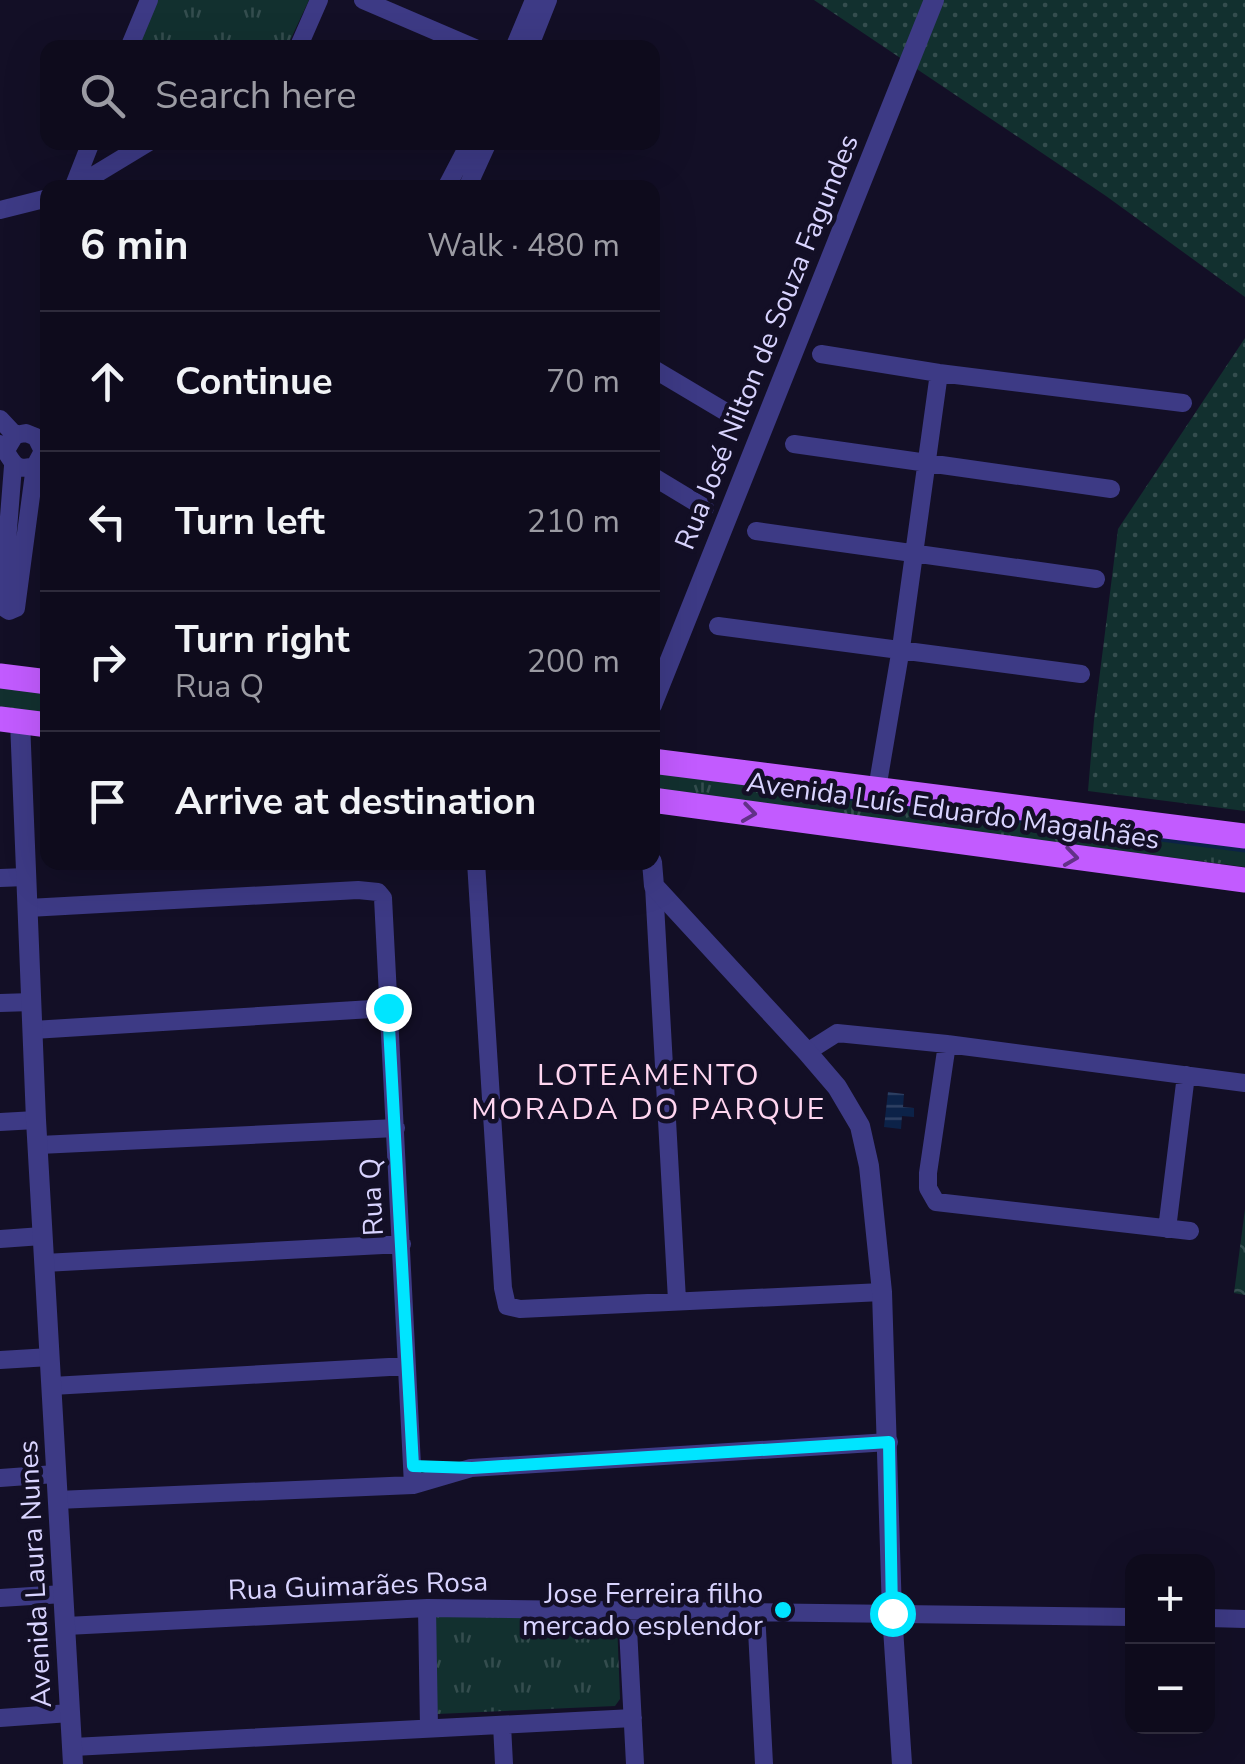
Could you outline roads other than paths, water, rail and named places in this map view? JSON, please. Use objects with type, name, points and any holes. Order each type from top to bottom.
[{"type":"main road","points":[[0,676],[40,681]]},
{"type":"main road","points":[[10,720],[40,724]]},
{"type":"main road","name":"Avenida Luís Eduardo Magalhães","points":[[660,762],[1245,836]]},
{"type":"main road","name":"Avenida Luís Eduardo Magalhães","points":[[660,801],[1245,880]]},
{"type":"street","points":[[132,40],[148,0]]},
{"type":"street","points":[[302,40],[319,0]]},
{"type":"street","points":[[363,0],[456,40]]},
{"type":"street","points":[[517,40],[534,0]]},
{"type":"street","points":[[532,40],[548,0]]},
{"type":"street","name":"Rua José Nilton de Souza Fagundes","points":[[660,686],[934,0]]},
{"type":"street","points":[[76,180],[87,150]]},
{"type":"street","points":[[86,180],[136,150]]},
{"type":"street","points":[[450,180],[466,150]]},
{"type":"street","points":[[471,180],[484,150]]},
{"type":"street","points":[[0,210],[40,200]]},
{"type":"street","points":[[821,354],[939,373],[1183,403]]},
{"type":"street","points":[[660,373],[736,418]]},
{"type":"street","points":[[877,789],[939,373]]},
{"type":"street","points":[[0,419],[8,449],[2,606],[9,612],[16,608],[40,465]]},
{"type":"street","points":[[8,449],[26,433],[40,434]]},
{"type":"street","points":[[794,444],[1111,489]]},
{"type":"street","points":[[8,449],[24,469],[40,460]]},
{"type":"street","points":[[660,481],[705,508]]},
{"type":"street","points":[[756,531],[1096,580]]},
{"type":"street","points":[[718,626],[1080,674]]},
{"type":"street","name":"Avenida Laura Nunes","points":[[10,720],[28,908],[42,1236],[73,1756]]},
{"type":"street","points":[[477,870],[504,1300],[514,1308],[527,1308],[882,1292]]},
{"type":"street","points":[[653,870],[678,1300]]},
{"type":"street","points":[[1193,874],[1245,894]]},
{"type":"street","points":[[0,878],[26,877]]},
{"type":"street","points":[[654,886],[807,1052],[837,1087],[860,1126],[869,1166],[882,1292],[892,1613],[902,1764]]},
{"type":"street","name":"Rua Q","points":[[28,908],[378,892],[385,906],[413,1476]]},
{"type":"street","points":[[0,1003],[32,1002]]},
{"type":"street","points":[[33,1030],[388,1008]]},
{"type":"street","points":[[807,1052],[836,1033],[1245,1083]]},
{"type":"street","points":[[946,1044],[928,1173],[928,1188],[936,1202],[1190,1231]]},
{"type":"street","points":[[1167,1229],[1186,1075]]},
{"type":"street","points":[[0,1122],[36,1120]]},
{"type":"street","points":[[39,1145],[396,1128]]},
{"type":"street","points":[[0,1239],[42,1236]]},
{"type":"street","points":[[44,1263],[402,1244]]},
{"type":"street","points":[[0,1360],[50,1357]]},
{"type":"street","points":[[52,1386],[407,1366]]},
{"type":"street","points":[[57,1500],[413,1476],[472,1468],[889,1442]]},
{"type":"street","points":[[0,1478],[55,1474]]},
{"type":"street","points":[[0,1598],[63,1594]]},
{"type":"street","points":[[427,1608],[429,1728]]},
{"type":"street","name":"Rua Guimarães Rosa","points":[[66,1626],[427,1608],[1125,1617]]},
{"type":"street","points":[[627,1610],[635,1764]]},
{"type":"street","points":[[756,1611],[764,1764]]},
{"type":"street","points":[[1215,1618],[1245,1619]]},
{"type":"street","points":[[0,1718],[70,1714]]},
{"type":"street","points":[[73,1756],[429,1728],[633,1718]]},
{"type":"street","points":[[502,1725],[504,1764]]},
{"type":"water","points":[[888,1092],[904,1094],[903,1107],[914,1108],[914,1117],[902,1116],[901,1129],[884,1127]]},
{"type":"waterway","points":[[849,798],[1245,850]]},
{"type":"place","name":"Jose Ferreira filho mercado esplendor","points":[[783,1610]]},
{"type":"district","name":"LOTEAMENTO MORADA DO PARQUE","points":[[649,1092]]}]
